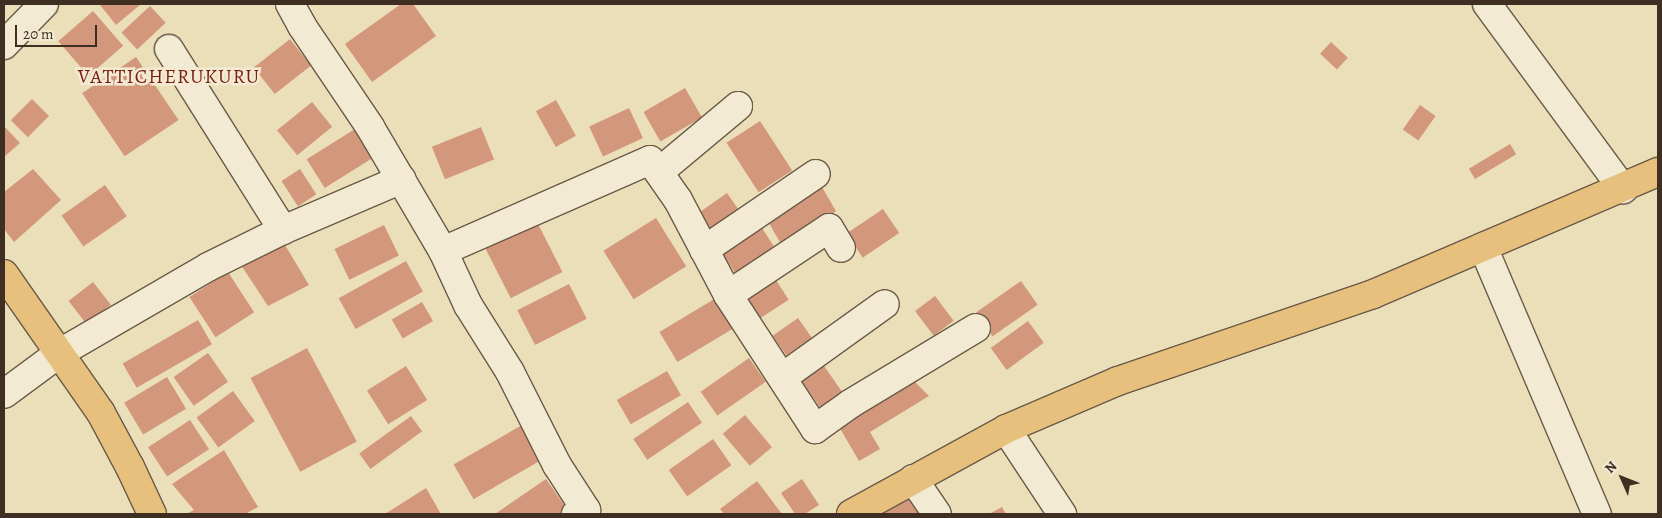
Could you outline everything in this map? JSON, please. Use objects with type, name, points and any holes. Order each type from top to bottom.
[{"type":"main road","points":[[851,514],[1006,429],[1118,381],[1373,294],[1623,189],[1658,172]]},
{"type":"main road","points":[[4,274],[27,305],[58,354],[101,412],[152,514]]},
{"type":"street","points":[[4,45],[44,4]]},
{"type":"street","points":[[290,4],[302,26],[370,127],[443,251],[468,305],[510,372],[557,465],[586,510],[576,514]]},
{"type":"street","points":[[1487,4],[1623,189]]},
{"type":"street","points":[[169,49],[283,230]]},
{"type":"street","points":[[659,172],[738,106]]},
{"type":"street","points":[[443,251],[650,160],[666,186],[678,200],[728,295],[815,429],[850,404],[976,328]]},
{"type":"street","points":[[704,250],[816,174]]},
{"type":"street","points":[[4,394],[58,354],[208,267],[283,230],[402,179]]},
{"type":"street","points":[[728,295],[830,228],[841,248]]},
{"type":"street","points":[[1483,247],[1597,514]]},
{"type":"street","points":[[782,377],[886,304]]},
{"type":"street","points":[[1006,429],[1062,514]]},
{"type":"street","points":[[913,479],[937,514]]},
{"type":"building","points":[[101,4],[141,4],[116,25]]},
{"type":"building","points":[[401,4],[413,4],[436,36],[372,82],[345,44]]},
{"type":"building","points":[[150,6],[166,23],[137,49],[121,33]]},
{"type":"building","points":[[93,11],[123,46],[88,76],[58,41]]},
{"type":"building","points":[[290,39],[311,66],[275,94],[254,67]]},
{"type":"building","points":[[1331,42],[1348,58],[1337,69],[1320,54]]},
{"type":"building","points":[[136,57],[178,120],[125,156],[82,93]]},
{"type":"building","points":[[685,88],[702,117],[660,141],[643,112]]},
{"type":"building","points":[[32,99],[49,116],[28,137],[11,120]]},
{"type":"building","points":[[556,100],[576,136],[556,147],[536,111]]},
{"type":"building","points":[[312,102],[332,127],[297,155],[277,130]]},
{"type":"building","points":[[1420,105],[1436,116],[1418,140],[1403,130]]},
{"type":"building","points":[[629,108],[643,138],[603,157],[589,127]]},
{"type":"building","points":[[760,121],[792,170],[759,192],[726,143]]},
{"type":"building","points":[[4,126],[20,143],[4,157]]},
{"type":"building","points":[[481,127],[494,159],[445,179],[432,147]]},
{"type":"building","points":[[355,129],[373,158],[325,188],[307,159]]},
{"type":"building","points":[[1510,144],[1516,154],[1475,179],[1469,169]]},
{"type":"building","points":[[33,169],[61,200],[14,242],[4,229],[4,192]]},
{"type":"building","points":[[300,169],[316,194],[298,206],[282,181]]},
{"type":"building","points":[[105,185],[127,216],[83,247],[62,215]]},
{"type":"building","points":[[822,187],[836,211],[781,243],[767,219]]},
{"type":"building","points":[[727,193],[741,213],[713,232],[699,213]]},
{"type":"building","points":[[883,209],[899,233],[863,258],[847,234]]},
{"type":"building","points":[[656,218],[686,266],[634,299],[603,251]]},
{"type":"building","points":[[537,222],[562,272],[511,298],[485,248]]},
{"type":"building","points":[[384,225],[399,256],[349,280],[335,249]]},
{"type":"building","points":[[760,225],[777,251],[737,277],[721,251]]},
{"type":"building","points":[[285,245],[309,285],[268,306],[241,265]]},
{"type":"building","points":[[406,261],[423,292],[356,329],[339,298]]},
{"type":"building","points":[[228,272],[254,312],[216,337],[189,297]]},
{"type":"building","points":[[774,277],[789,300],[759,319],[744,297]]},
{"type":"building","points":[[1021,281],[1038,305],[993,336],[976,313]]},
{"type":"building","points":[[93,282],[111,305],[86,324],[69,301]]},
{"type":"building","points":[[569,284],[587,319],[535,345],[517,310]]},
{"type":"building","points":[[935,296],[954,321],[934,336],[915,311]]},
{"type":"building","points":[[716,298],[734,328],[677,362],[659,332]]},
{"type":"building","points":[[422,302],[433,321],[403,339],[392,320]]},
{"type":"building","points":[[798,318],[812,338],[786,355],[773,336]]},
{"type":"building","points":[[198,320],[212,344],[137,388],[123,364]]},
{"type":"building","points":[[1028,321],[1044,343],[1007,370],[991,348]]},
{"type":"building","points":[[307,348],[357,442],[300,472],[250,378]]},
{"type":"building","points":[[208,353],[228,382],[194,406],[174,377]]},
{"type":"building","points":[[749,358],[766,382],[717,416],[701,392]]},
{"type":"building","points":[[822,363],[846,397],[824,413],[800,378]]},
{"type":"building","points":[[406,366],[427,400],[388,424],[367,390]]},
{"type":"building","points":[[667,371],[681,395],[631,424],[617,400]]},
{"type":"building","points":[[167,377],[186,409],[143,434],[124,403]]},
{"type":"building","points":[[913,380],[929,396],[870,432],[880,449],[859,461],[838,425]]},
{"type":"building","points":[[233,391],[255,421],[218,447],[197,417]]},
{"type":"building","points":[[688,402],[702,423],[647,460],[633,439]]},
{"type":"building","points":[[745,415],[772,447],[750,466],[723,434]]},
{"type":"building","points":[[411,416],[422,431],[370,469],[359,454]]},
{"type":"building","points":[[190,420],[209,449],[167,477],[148,447]]},
{"type":"building","points":[[522,425],[542,460],[474,499],[454,464]]},
{"type":"building","points":[[713,439],[731,465],[687,496],[669,470]]},
{"type":"building","points":[[224,450],[258,507],[245,514],[186,514],[194,510],[172,484]]},
{"type":"building","points":[[546,479],[567,509],[559,514],[495,514]]},
{"type":"building","points":[[802,479],[819,505],[805,514],[795,514],[781,493]]},
{"type":"building","points":[[757,481],[782,514],[724,514],[720,509]]},
{"type":"building","points":[[426,488],[441,514],[385,514]]},
{"type":"building","points":[[909,497],[923,514],[882,514]]},
{"type":"building","points":[[1002,507],[1006,514],[989,514]]},
{"type":"district","name":"VATTICHERUKURU","points":[[169,76]]}]
